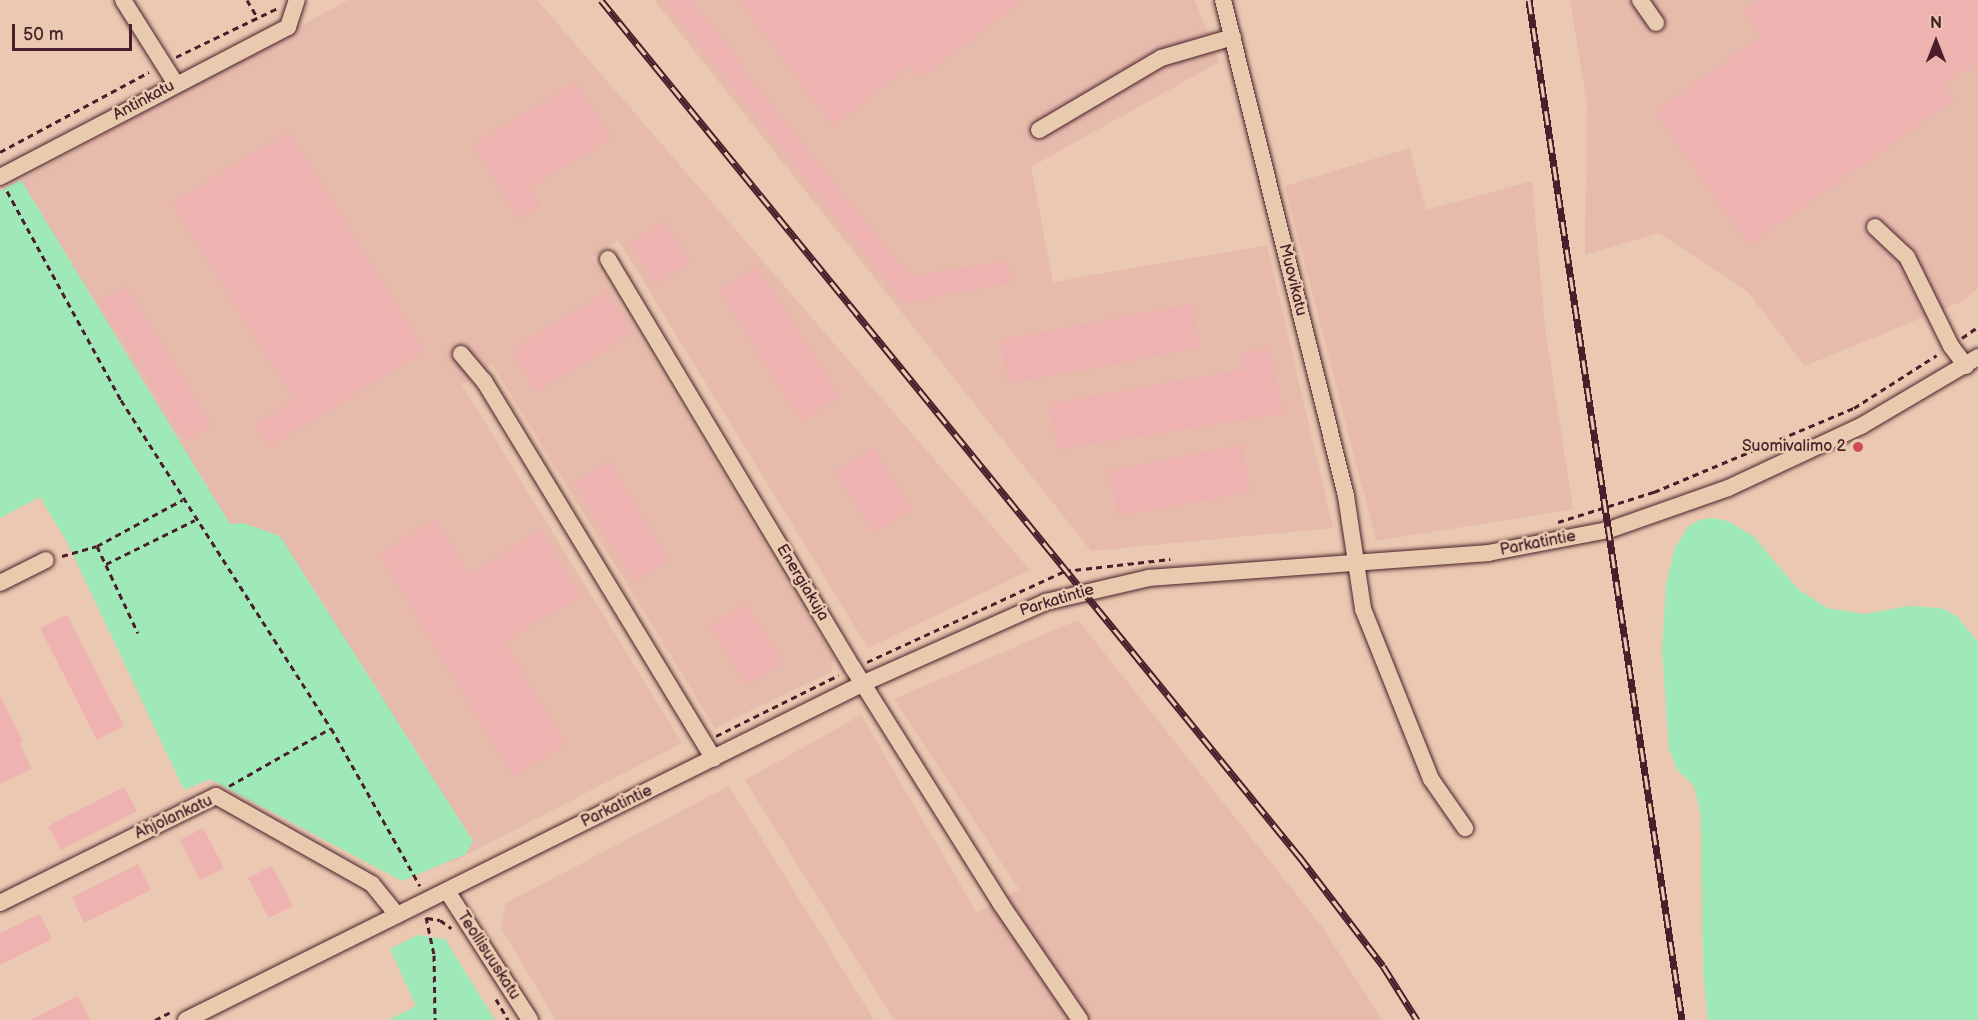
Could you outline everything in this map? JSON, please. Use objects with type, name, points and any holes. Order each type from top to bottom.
[{"type":"street","points":[[123,0],[165,63],[176,84]]},
{"type":"street","name":"Muovikatu","points":[[1223,0],[1346,496],[1356,562],[1372,636],[1431,779],[1465,828]]},
{"type":"street","points":[[1640,0],[1656,23]]},
{"type":"street","name":"Antinkatu","points":[[3,182],[176,84],[288,27],[291,2]]},
{"type":"street","points":[[1039,130],[1161,58],[1233,37]]},
{"type":"street","points":[[1875,227],[1907,257],[1951,346],[1972,362]]},
{"type":"street","name":"Energiakuja","points":[[608,259],[853,668],[1001,904],[1080,1020]]},
{"type":"street","points":[[461,354],[484,381],[714,759]]},
{"type":"street","name":"Parkatintie","points":[[181,1015],[447,891],[864,684],[1011,615],[1111,585],[1187,573],[1488,553],[1609,530],[1738,483],[1861,426],[1972,362]]},
{"type":"street","points":[[0,583],[45,560]]},
{"type":"street","name":"Ahjolankatu","points":[[0,903],[216,796],[372,884],[397,915]]},
{"type":"street","name":"Teollisuuskatu","points":[[447,891],[530,1020]]},
{"type":"path","points":[[247,0],[258,18]]},
{"type":"path","points":[[0,152],[165,63],[291,2]]},
{"type":"path","points":[[3,182],[121,400],[182,500],[331,728],[421,888]]},
{"type":"path","points":[[1549,524],[1654,492],[1854,408],[1978,327]]},
{"type":"path","points":[[45,560],[97,546],[182,500]]},
{"type":"path","points":[[105,564],[195,520]]},
{"type":"path","points":[[97,546],[138,633]]},
{"type":"path","points":[[703,743],[853,668],[1065,571],[1178,558]]},
{"type":"path","points":[[216,796],[238,778],[331,728]]},
{"type":"path","points":[[413,891],[431,883]]},
{"type":"path","points":[[435,1020],[434,956],[427,918],[440,920],[454,930]]},
{"type":"path","points":[[490,990],[508,1020]]},
{"type":"path","points":[[155,1020],[181,1015]]},
{"type":"shaded area","points":[[348,0],[537,0],[1030,570],[868,648],[618,240],[592,258],[834,659],[831,672],[715,728],[492,364],[462,385],[682,743],[451,863],[186,456],[21,180]]},
{"type":"shaded area","points":[[654,0],[1195,0],[1219,62],[1031,167],[1053,282],[1267,245],[1333,528],[1091,551]]},
{"type":"shaded area","points":[[1570,0],[1978,0],[1978,288],[1963,301],[1805,366],[1748,292],[1659,233],[1585,255],[1587,105]]},
{"type":"shaded area","points":[[1410,148],[1426,210],[1532,181],[1545,328],[1573,509],[1376,541],[1285,186]]},
{"type":"shaded area","points":[[1078,620],[1323,928],[1382,1020],[894,1020],[745,780],[861,715],[977,913],[1019,889],[894,699]]},
{"type":"shaded area","points":[[729,786],[874,1020],[556,1020],[501,928],[506,903]]},
{"type":"green space","points":[[21,180],[230,524],[243,523],[280,536],[473,841],[466,854],[402,881],[210,779],[184,790],[68,544],[40,497],[0,518],[0,191]]},
{"type":"green space","points":[[1713,518],[1728,521],[1753,536],[1798,589],[1827,608],[1865,614],[1909,606],[1941,608],[1957,616],[1978,642],[1978,1020],[1708,1020],[1703,970],[1701,816],[1694,786],[1677,770],[1669,749],[1662,651],[1666,586],[1674,549],[1688,527],[1699,520]]},
{"type":"green space","points":[[418,935],[445,939],[495,1020],[389,1020],[416,1006],[390,949]]},
{"type":"building","points":[[663,0],[691,0],[744,65],[741,68],[910,276],[1008,261],[1012,282],[904,303]]},
{"type":"building","points":[[739,0],[1023,0],[921,78],[911,65],[833,126]]},
{"type":"building","points":[[1759,0],[1978,0],[1978,60],[1943,85],[1954,100],[1749,245],[1655,112],[1761,36],[1743,11]]},
{"type":"building","points":[[576,82],[611,138],[530,188],[541,206],[519,219],[473,145]]},
{"type":"building","points":[[289,131],[425,351],[270,447],[255,424],[294,400],[172,203]]},
{"type":"building","points":[[664,221],[691,262],[656,285],[630,243]]},
{"type":"building","points":[[757,266],[840,397],[802,421],[719,291]]},
{"type":"building","points":[[126,285],[212,425],[186,441],[100,301]]},
{"type":"building","points":[[607,291],[633,333],[537,392],[511,350]]},
{"type":"building","points":[[1192,304],[1200,348],[1008,384],[1000,340]]},
{"type":"building","points":[[1268,347],[1284,413],[1057,450],[1049,404],[1243,369],[1240,354]]},
{"type":"building","points":[[1242,445],[1251,492],[1118,516],[1109,470]]},
{"type":"building","points":[[873,448],[912,509],[874,533],[835,472]]},
{"type":"building","points":[[609,461],[669,560],[634,582],[574,483]]},
{"type":"building","points":[[436,519],[469,574],[541,530],[581,596],[504,642],[566,744],[513,776],[379,554]]},
{"type":"building","points":[[746,604],[783,663],[747,685],[710,626]]},
{"type":"building","points":[[67,615],[124,726],[97,740],[40,628]]},
{"type":"building","points":[[0,695],[23,741],[19,743],[32,769],[0,784]]},
{"type":"building","points":[[124,787],[137,811],[61,850],[48,826]]},
{"type":"building","points":[[203,828],[224,868],[200,880],[180,840]]},
{"type":"building","points":[[138,864],[151,890],[84,923],[72,897]]},
{"type":"building","points":[[272,866],[293,906],[269,918],[248,878]]},
{"type":"building","points":[[40,914],[52,939],[0,965],[0,933]]},
{"type":"building","points":[[78,996],[90,1020],[30,1020]]},
{"type":"railway","points":[[601,0],[1299,856],[1383,966],[1417,1020]]},
{"type":"railway","points":[[1529,0],[1682,1020]]},
{"type":"place","name":"Suomivalimo 2","points":[[1858,447]]}]
